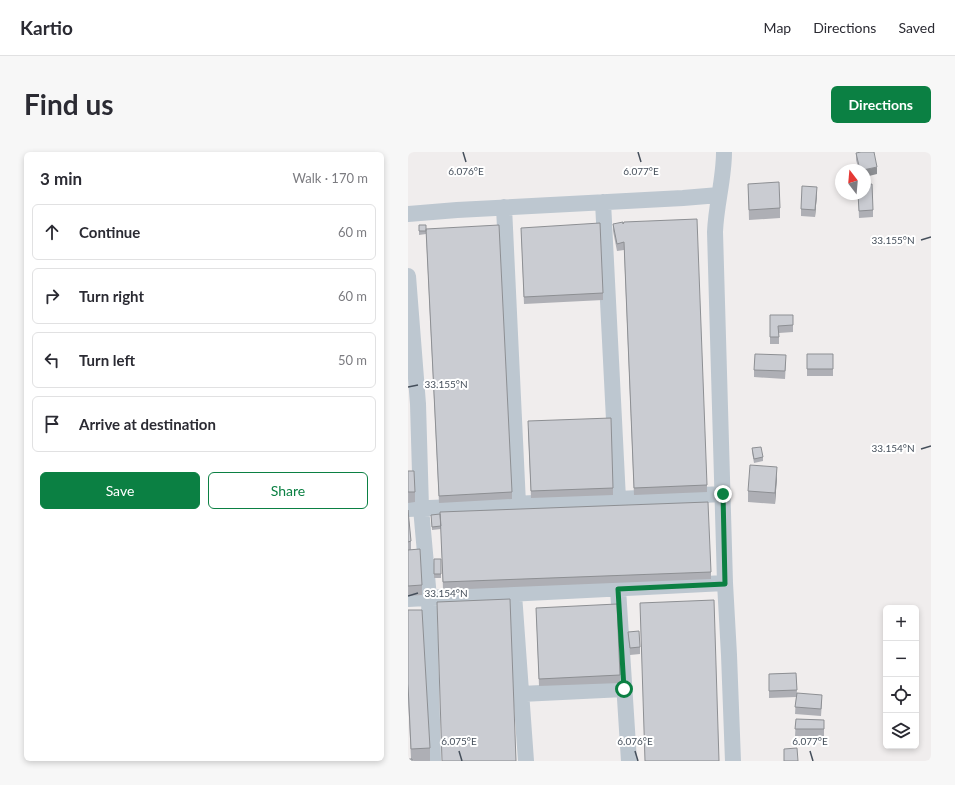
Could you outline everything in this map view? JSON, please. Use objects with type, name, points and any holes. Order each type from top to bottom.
[{"type":"street","points":[[724,152],[723,174],[715,232],[725,584],[733,761]]},
{"type":"street","points":[[408,214],[504,207],[719,196]]},
{"type":"street","points":[[603,202],[618,499]]},
{"type":"street","points":[[504,207],[518,504]]},
{"type":"street","points":[[408,276],[415,508],[429,598],[433,761]]},
{"type":"street","points":[[415,508],[723,494]]},
{"type":"street","points":[[408,600],[725,584]]},
{"type":"street","points":[[618,589],[629,761]]},
{"type":"street","points":[[514,594],[526,761]]},
{"type":"street","points":[[521,694],[624,689]]},
{"type":"building","points":[[874,152],[877,167],[871,168],[871,164],[859,164],[856,153]]},
{"type":"building","points":[[779,182],[780,208],[749,210],[748,184]]},
{"type":"building","points":[[871,184],[873,210],[859,211],[858,200],[871,200]]},
{"type":"building","points":[[802,186],[817,187],[815,210],[801,209]]},
{"type":"building","points":[[697,219],[707,485],[634,488],[624,242],[617,244],[613,224],[623,222],[623,224],[624,222]]},
{"type":"building","points":[[600,223],[603,293],[524,297],[521,228]]},
{"type":"building","points":[[419,225],[426,225],[426,231],[419,231]]},
{"type":"building","points":[[499,225],[512,492],[439,496],[426,229]]},
{"type":"building","points":[[770,315],[793,315],[793,325],[778,326],[779,337],[770,337]]},
{"type":"building","points":[[755,354],[786,355],[785,371],[754,370]]},
{"type":"building","points":[[807,354],[833,354],[833,369],[807,369]]},
{"type":"building","points":[[611,418],[613,488],[531,491],[528,421]]},
{"type":"building","points":[[761,447],[763,457],[754,459],[752,448]]},
{"type":"building","points":[[750,465],[777,467],[775,493],[748,491]]},
{"type":"building","points":[[408,471],[414,471],[415,492],[408,492]]},
{"type":"building","points":[[708,502],[711,572],[443,582],[440,512]]},
{"type":"building","points":[[408,510],[411,541],[408,542]]},
{"type":"building","points":[[440,514],[441,526],[432,527],[431,515]]},
{"type":"building","points":[[420,549],[422,585],[408,586],[408,550]]},
{"type":"building","points":[[434,559],[441,559],[441,574],[434,574]]},
{"type":"building","points":[[510,599],[516,761],[442,761],[437,602]]},
{"type":"building","points":[[714,600],[719,761],[645,761],[640,603]]},
{"type":"building","points":[[617,604],[620,675],[539,679],[536,608]]},
{"type":"building","points":[[408,610],[422,610],[430,748],[411,749],[408,684]]},
{"type":"building","points":[[639,631],[640,647],[630,648],[628,632]]},
{"type":"building","points":[[796,673],[797,690],[769,691],[769,674]]},
{"type":"building","points":[[797,693],[822,695],[821,709],[795,707]]},
{"type":"building","points":[[796,719],[824,720],[824,729],[795,729]]},
{"type":"building","points":[[797,748],[798,761],[784,761],[784,749]]},
{"type":"route","points":[[624,689],[618,589],[725,584],[723,494]]}]
